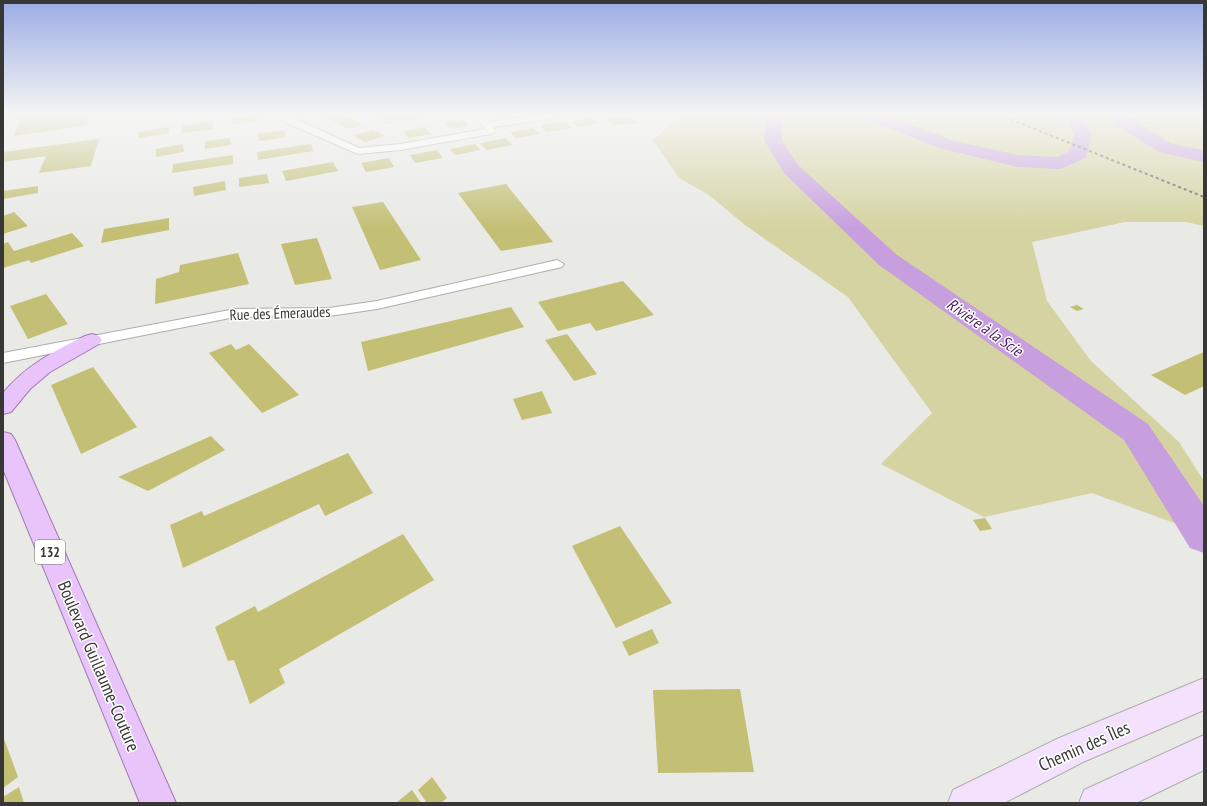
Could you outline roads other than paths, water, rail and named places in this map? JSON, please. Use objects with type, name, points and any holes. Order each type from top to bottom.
[{"type":"main road","points":[[3,407],[18,387],[36,370],[92,340]]},
{"type":"main road","name":"Boulevard Guillaume-Couture","points":[[3,440],[158,803]]},
{"type":"main road","name":"Chemin des Îles","points":[[966,803],[1071,750],[1204,694]]},
{"type":"main road","points":[[1096,803],[1204,752]]},
{"type":"street","name":"Rue des Émeraudes","points":[[3,358],[235,313],[329,312],[377,305],[557,264]]},
{"type":"waterway","name":"Rivière à la Scie","points":[[781,153],[791,169],[888,260],[1136,432],[1204,537]]},
{"type":"waterway","name":"Rivière à la Scie","points":[[982,153],[1018,161],[1060,163],[1078,153]]},
{"type":"waterway","name":"Rivière à la Scie","points":[[1188,153],[1204,156]]},
{"type":"railway","points":[[1094,153],[1204,197]]}]
